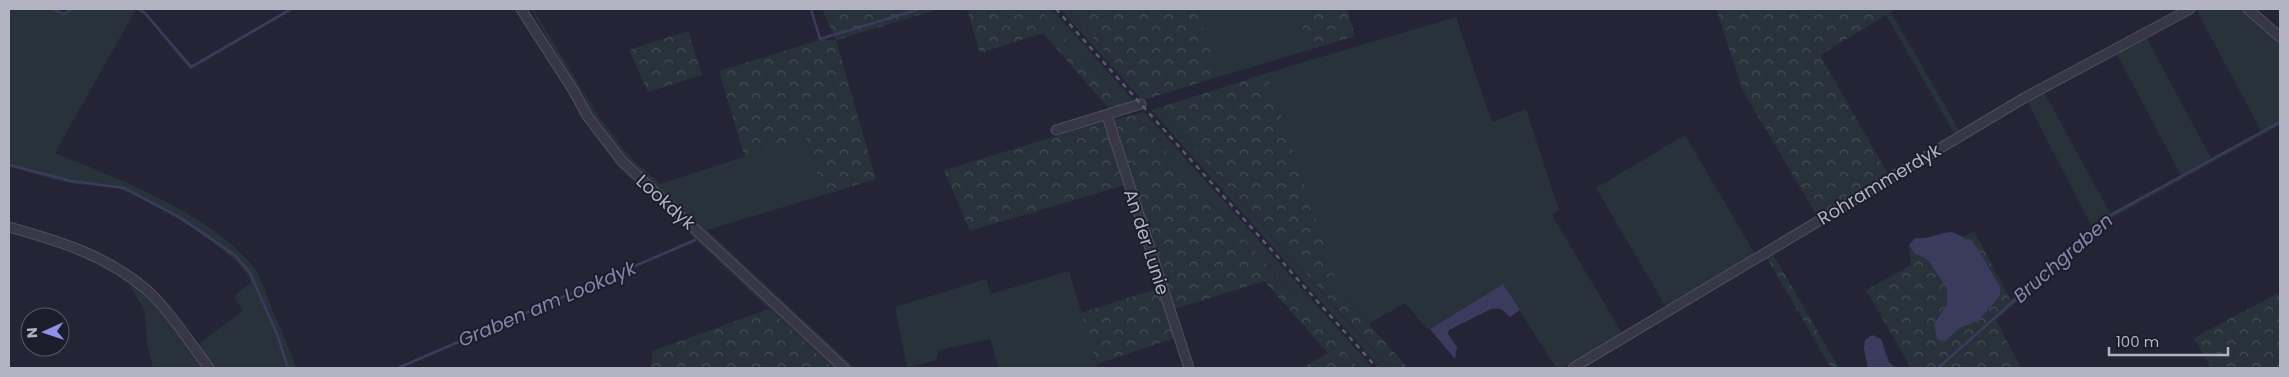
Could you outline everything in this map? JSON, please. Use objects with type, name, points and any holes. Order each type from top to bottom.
[{"type":"street","name":"Lookdyk","points":[[521,9],[588,117],[622,162],[844,368]]},
{"type":"street","name":"Rohrammerdyk","points":[[1573,368],[2024,98],[2190,9]]},
{"type":"street","points":[[2248,9],[2280,37]]},
{"type":"street","points":[[1056,130],[1107,116],[1141,104]]},
{"type":"street","name":"An der Lunie","points":[[1107,116],[1189,368]]},
{"type":"street","points":[[9,227],[74,246],[109,263],[127,275],[148,292],[186,336],[209,368]]},
{"type":"green space","points":[[9,9],[55,9],[61,13],[70,9],[136,9],[55,153],[135,186],[163,200],[190,215],[237,250],[260,277],[296,368],[213,368],[197,345],[243,311],[234,297],[251,282],[243,270],[214,243],[176,218],[125,191],[59,181],[9,166]]},
{"type":"green space","points":[[136,9],[142,9],[192,65],[288,9],[295,9],[190,70],[146,16]]},
{"type":"green space","points":[[531,9],[533,9],[599,117],[629,156],[660,184],[805,137],[824,195],[707,230],[855,368],[849,368],[621,156],[588,110]]},
{"type":"green space","points":[[822,9],[939,9],[836,40]]},
{"type":"green space","points":[[967,9],[1039,9],[1125,105],[1110,110],[1043,33],[980,53]]},
{"type":"green space","points":[[1039,9],[1052,9],[1135,102],[1125,105]]},
{"type":"green space","points":[[1060,9],[1068,9],[1147,99],[1142,100]]},
{"type":"green space","points":[[1068,9],[1197,9],[1218,77],[1147,99]]},
{"type":"green space","points":[[1197,9],[1297,9],[1309,50],[1218,77]]},
{"type":"green space","points":[[1297,9],[1347,9],[1355,36],[1309,50]]},
{"type":"green space","points":[[1716,9],[1896,9],[1820,55],[1888,174],[1817,216],[1743,91]]},
{"type":"green space","points":[[2196,9],[2240,9],[2280,43],[2280,125],[2112,218],[1942,368],[1935,368],[2092,227],[2027,101],[2044,92],[2110,213],[2181,175],[2116,53],[2146,37],[2211,158],[2261,131]]},
{"type":"green space","points":[[1891,12],[1959,130],[1954,133],[1886,15]]},
{"type":"green space","points":[[1456,17],[1492,122],[1526,109],[1559,210],[1552,215],[1622,333],[1562,368],[1556,368],[1503,284],[1428,330],[1405,303],[1369,324],[1340,292],[1267,73]]},
{"type":"green space","points":[[688,31],[702,75],[648,92],[629,50]]},
{"type":"green space","points":[[819,40],[836,40],[876,179],[824,195],[805,137],[745,158],[719,71]]},
{"type":"green space","points":[[1267,73],[1340,292],[1408,368],[1390,368],[1158,108]]},
{"type":"green space","points":[[1158,108],[1390,368],[1380,368],[1151,110]]},
{"type":"green space","points":[[583,112],[604,144],[841,368],[832,368],[697,241],[401,368],[396,368],[695,239],[617,166],[578,113]]},
{"type":"green space","points":[[1144,112],[1373,368],[1359,368],[1134,115]]},
{"type":"green space","points":[[1134,115],[1359,368],[1302,368],[1328,353],[1264,281],[1175,309],[1112,120]]},
{"type":"green space","points":[[1103,122],[1125,185],[970,231],[944,170]]},
{"type":"green space","points":[[1685,135],[1755,254],[1666,307],[1596,188]]},
{"type":"green space","points":[[9,230],[46,240],[71,250]]},
{"type":"green space","points":[[1974,231],[2011,301],[1935,368],[1911,368],[1866,290],[1911,265],[1909,245],[1914,253],[1928,260],[1947,289],[1947,304],[1934,324],[1944,342],[1960,328],[1978,321],[1976,247],[1963,237]]},
{"type":"green space","points":[[78,252],[95,259],[104,265]]},
{"type":"green space","points":[[1773,254],[1839,368],[1831,368],[1767,258]]},
{"type":"green space","points":[[1069,271],[1098,368],[999,368],[990,339],[939,350],[936,360],[907,368],[895,307],[986,279],[991,294]]},
{"type":"green space","points":[[116,273],[146,293],[205,368],[153,368],[147,343],[145,311],[128,282]]},
{"type":"green space","points":[[1159,288],[1175,338],[1097,364],[1081,313]]},
{"type":"green space","points":[[2280,292],[2280,368],[2211,368],[2194,338]]},
{"type":"green space","points":[[769,309],[832,368],[650,368],[653,351]]},
{"type":"green space","points":[[1996,320],[2021,368],[1942,368]]},
{"type":"water","points":[[1952,232],[1976,246],[2000,287],[2000,296],[1978,321],[1960,328],[1944,342],[1937,339],[1934,324],[1947,304],[1947,289],[1928,260],[1914,253],[1909,245],[1915,238]]},
{"type":"water","points":[[1503,284],[1520,310],[1510,317],[1502,310],[1497,308],[1491,309],[1449,330],[1448,334],[1457,347],[1455,359],[1430,329]]},
{"type":"water","points":[[1872,335],[1881,339],[1889,362],[1896,368],[1868,368],[1864,349],[1865,340]]},
{"type":"waterway","points":[[52,9],[64,14],[73,9]]},
{"type":"waterway","points":[[138,9],[145,13],[191,67],[291,9]]},
{"type":"waterway","points":[[811,9],[820,39],[920,9]]},
{"type":"waterway","name":"Bruchgraben","points":[[1938,368],[2111,215],[2280,122]]},
{"type":"waterway","points":[[9,165],[71,181],[124,188],[181,218],[236,256],[250,273],[277,334],[288,368]]},
{"type":"waterway","name":"Graben am Lookdyk","points":[[398,368],[695,240]]},
{"type":"railway","points":[[1056,9],[1377,368]]}]
